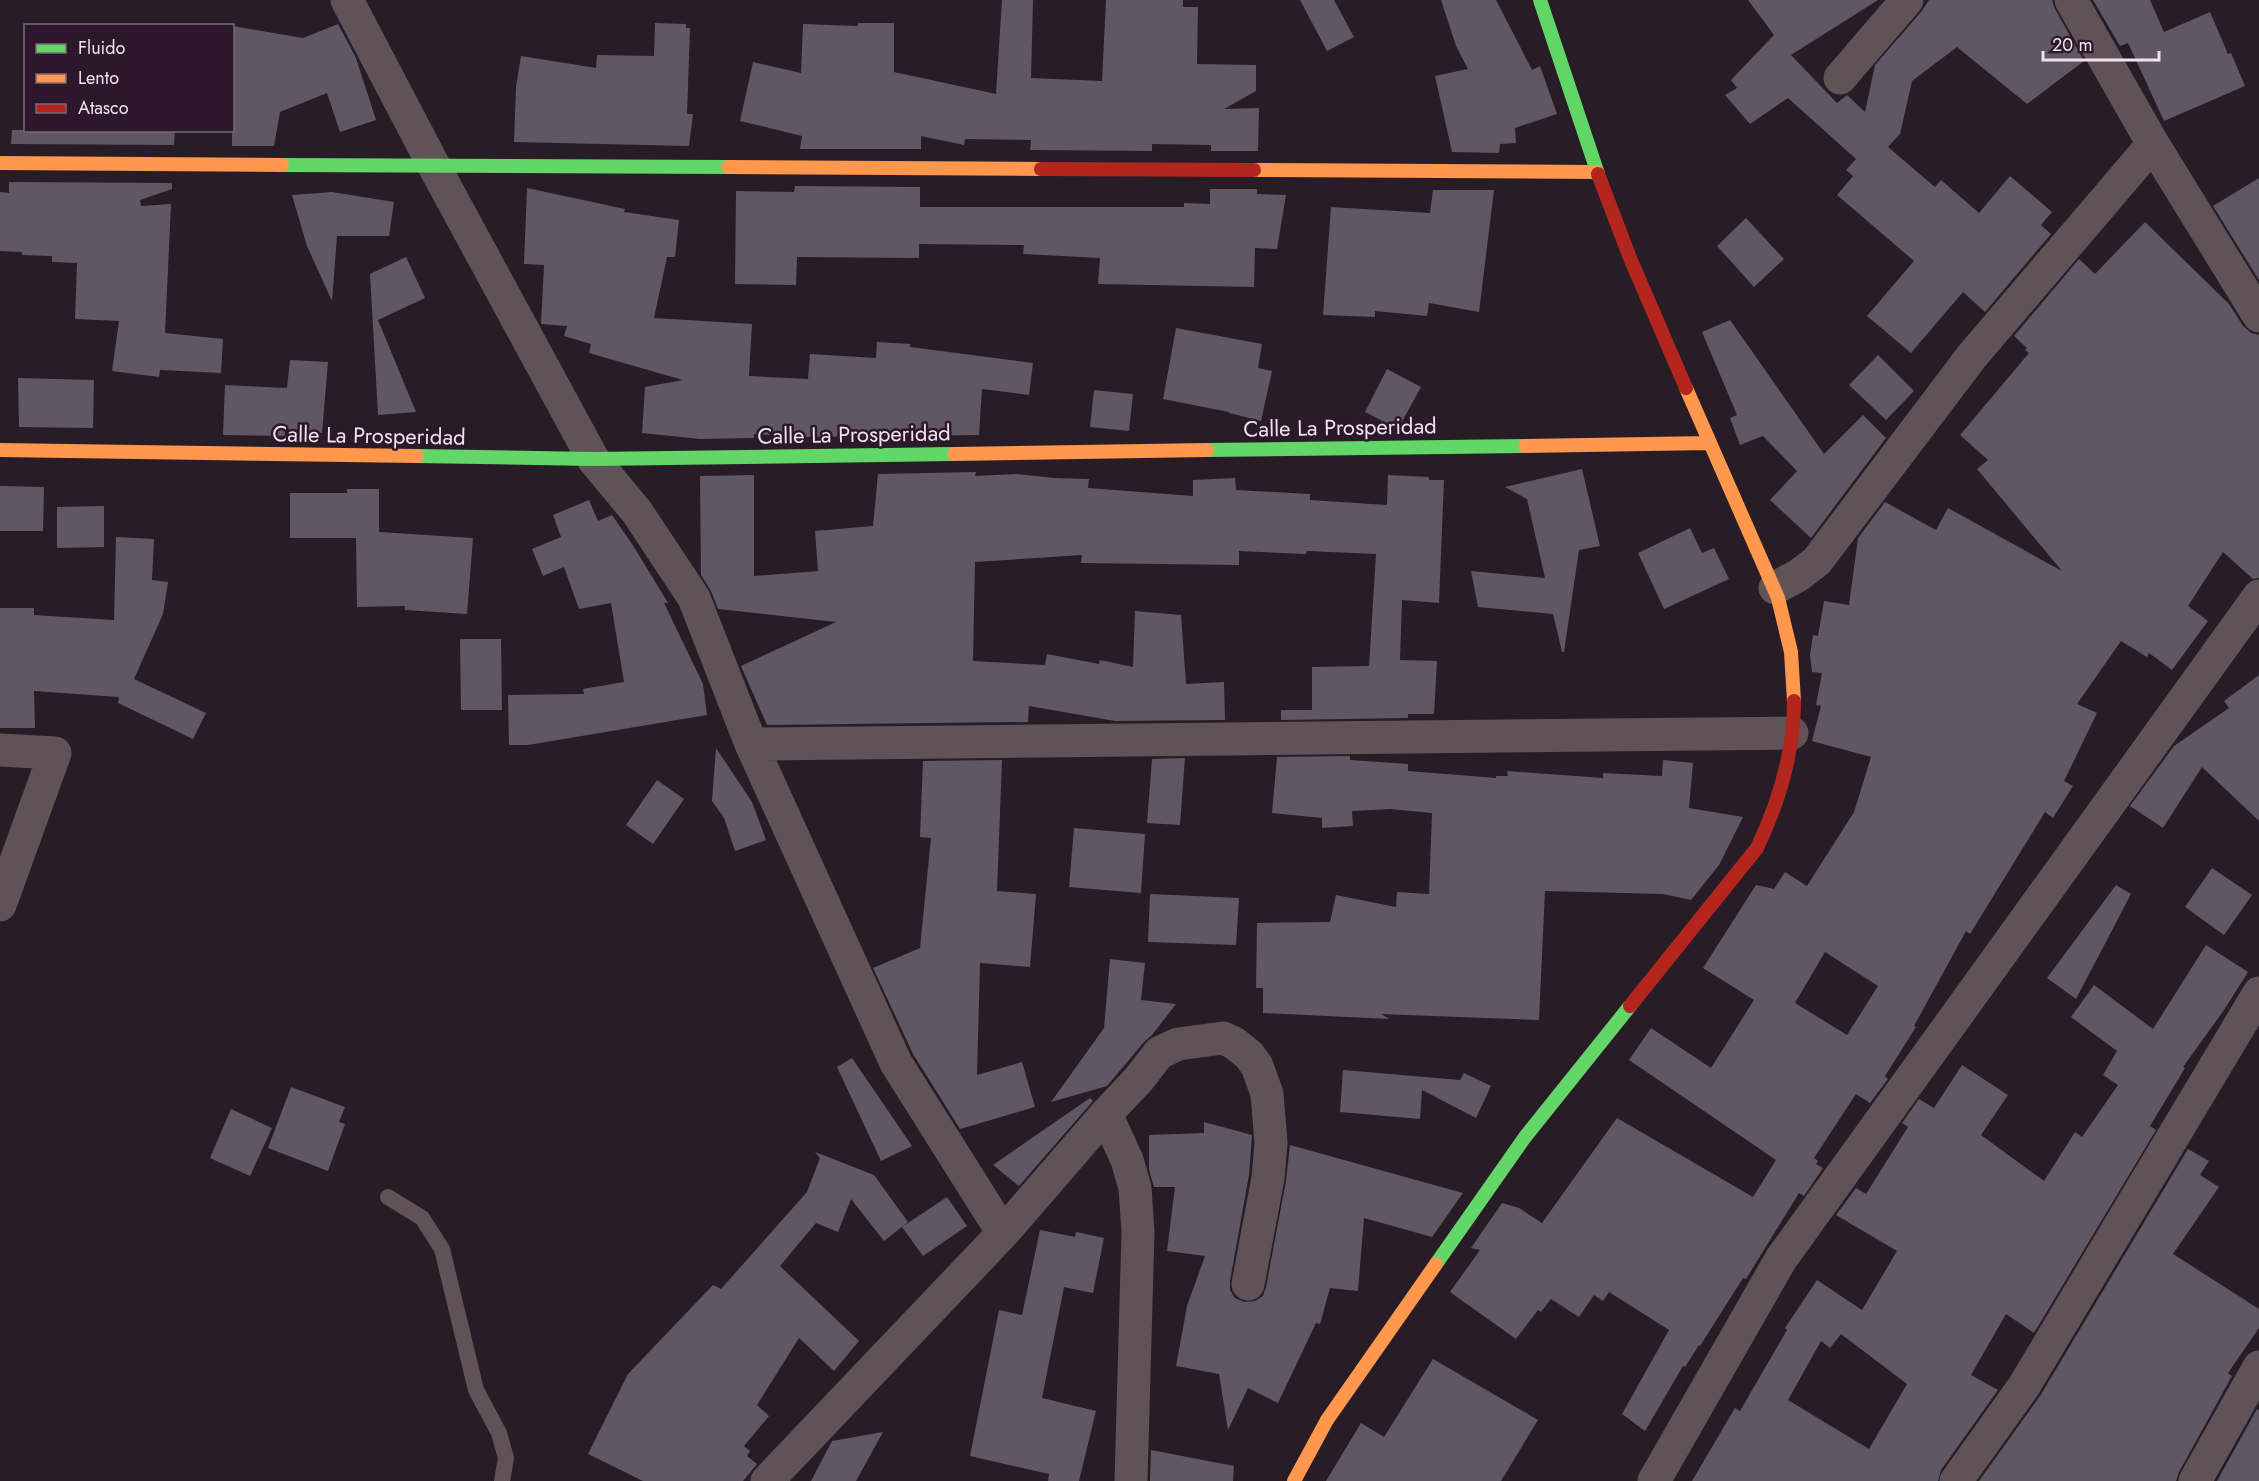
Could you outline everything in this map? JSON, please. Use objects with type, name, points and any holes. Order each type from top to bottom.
[{"type":"street","points":[[347,0],[593,459],[637,512],[694,598],[751,744],[896,1063],[1003,1233]]},
{"type":"street","points":[[1294,1481],[1327,1420],[1525,1137],[1757,848],[1771,821],[1781,794],[1788,764],[1793,692],[1791,658],[1786,624],[1775,588],[1647,300],[1597,172],[1540,0]]},
{"type":"street","points":[[1840,78],[1907,0]]},
{"type":"street","points":[[2071,0],[2153,144],[2259,316]]},
{"type":"street","points":[[1775,588],[1799,575],[1817,561],[1972,356],[2153,144]]},
{"type":"street","points":[[0,164],[1597,172]]},
{"type":"street","name":"Calle La Prosperidad","points":[[0,450],[593,459],[1709,443]]},
{"type":"street","points":[[1654,1481],[1781,1259],[2259,596]]},
{"type":"street","points":[[751,744],[1791,733]]},
{"type":"street","points":[[0,750],[55,753],[0,905]]},
{"type":"street","points":[[1956,1481],[2024,1386],[2259,993]]},
{"type":"street","points":[[767,1481],[1003,1233],[1139,1079],[1159,1053],[1178,1044],[1223,1038],[1245,1049],[1257,1066],[1267,1094],[1271,1143],[1268,1178],[1248,1284]]},
{"type":"street","points":[[1106,1114],[1127,1160],[1135,1188],[1138,1232],[1131,1481]]},
{"type":"street","points":[[2195,1481],[2259,1367]]},
{"type":"lane","points":[[388,1197],[422,1218],[442,1249],[476,1390],[499,1433],[506,1458],[502,1481]]},
{"type":"building","points":[[1002,0],[1033,0],[1031,78],[1102,81],[1106,0],[1183,0],[1183,7],[1198,7],[1197,64],[1256,65],[1256,91],[1224,109],[1259,108],[1258,151],[1211,151],[1211,145],[1152,144],[1152,151],[1030,150],[1031,140],[965,139],[964,145],[921,136],[921,149],[800,149],[802,136],[740,121],[753,62],[801,73],[803,24],[858,26],[858,23],[894,23],[894,72],[996,94]]},
{"type":"building","points":[[1300,0],[1334,0],[1354,37],[1327,51]]},
{"type":"building","points":[[1441,0],[1496,0],[1532,70],[1540,66],[1557,114],[1515,128],[1516,143],[1500,144],[1499,153],[1452,152],[1435,76],[1468,69],[1456,46]]},
{"type":"building","points":[[1748,0],[1878,0],[1791,55],[1837,103],[1847,95],[1865,112],[1875,65],[1929,0],[2052,0],[2084,61],[2027,104],[1957,47],[1912,81],[1900,134],[1888,147],[1935,187],[1941,180],[1979,213],[2010,176],[2052,212],[2041,225],[2051,234],[1985,312],[1963,292],[1911,353],[1867,316],[1914,261],[1837,195],[1853,176],[1846,170],[1856,159],[1788,98],[1750,124],[1725,95],[1737,88],[1731,80],[1774,35]]},
{"type":"building","points":[[2093,0],[2150,0],[2164,32],[2210,12],[2245,86],[2164,121],[2128,43],[2120,46]]},
{"type":"building","points":[[655,23],[686,24],[686,28],[690,28],[687,114],[693,114],[689,146],[514,142],[516,87],[521,56],[596,68],[597,55],[654,56]]},
{"type":"building","points":[[338,24],[356,58],[376,120],[340,132],[327,93],[280,112],[274,146],[232,146],[234,26],[303,38]]},
{"type":"building","points":[[12,130],[24,130],[24,132],[175,132],[174,145],[11,144]]},
{"type":"building","points":[[2259,178],[2259,280],[2213,206]]},
{"type":"building","points":[[9,182],[172,183],[172,189],[140,200],[141,206],[171,204],[165,333],[223,339],[221,373],[160,370],[159,377],[112,371],[119,321],[75,319],[77,263],[52,262],[52,256],[22,255],[22,252],[0,251],[0,192],[9,193]]},
{"type":"building","points":[[795,186],[920,187],[920,207],[1184,207],[1184,203],[1210,204],[1210,189],[1257,189],[1257,194],[1286,195],[1277,249],[1255,248],[1254,287],[1098,284],[1100,258],[1023,254],[1024,245],[919,244],[919,258],[797,257],[796,285],[735,284],[736,191],[794,192]]},
{"type":"building","points":[[527,188],[625,209],[624,212],[679,220],[675,257],[667,257],[654,318],[752,324],[749,376],[808,379],[810,354],[876,358],[877,342],[910,344],[910,347],[1033,363],[1029,395],[982,389],[979,435],[810,437],[754,434],[754,438],[700,439],[642,433],[645,387],[683,380],[589,353],[591,344],[564,336],[567,326],[541,324],[544,265],[524,264]]},
{"type":"building","points":[[1433,190],[1494,190],[1479,312],[1429,303],[1427,316],[1375,311],[1375,317],[1323,315],[1331,207],[1430,213]]},
{"type":"building","points":[[332,192],[394,202],[389,236],[337,236],[332,301],[307,246],[292,195]]},
{"type":"building","points":[[1746,218],[1784,259],[1754,287],[1717,246]]},
{"type":"building","points":[[2145,222],[2229,304],[2243,326],[2251,333],[2259,335],[2259,578],[2253,579],[2223,552],[2188,606],[2208,621],[2172,670],[2149,653],[2147,657],[2121,641],[2077,704],[2097,713],[2064,781],[2073,786],[2053,818],[2045,812],[1970,934],[1966,931],[1914,1026],[1916,1027],[1885,1076],[1888,1079],[1870,1103],[1856,1094],[1814,1158],[1818,1161],[1816,1164],[1823,1168],[1804,1196],[1799,1193],[1746,1279],[1743,1278],[1700,1346],[1685,1367],[1683,1366],[1645,1431],[1622,1414],[1669,1330],[1609,1292],[1603,1301],[1594,1295],[1579,1317],[1551,1299],[1541,1312],[1538,1310],[1516,1339],[1450,1292],[1480,1250],[1471,1248],[1502,1203],[1519,1208],[1542,1223],[1617,1118],[1753,1197],[1776,1160],[1629,1060],[1651,1028],[1711,1068],[1754,1000],[1703,968],[1756,885],[1774,889],[1785,872],[1807,886],[1854,812],[1871,757],[1812,741],[1821,706],[1816,705],[1822,673],[1812,672],[1810,655],[1813,635],[1818,636],[1824,601],[1849,605],[1858,538],[1885,502],[1936,530],[1948,508],[2062,571],[1977,469],[1988,460],[1960,435],[2029,353],[2025,350],[2027,348],[2014,336],[2079,259],[2095,274]],"holes":[[[1825,952],[1878,986],[1847,1035],[1795,1003]]]},
{"type":"building","points":[[406,257],[425,298],[378,320],[416,412],[378,415],[370,274]]},
{"type":"building","points":[[1730,320],[1824,454],[1863,415],[1886,438],[1811,538],[1770,500],[1797,471],[1763,436],[1740,445],[1730,418],[1737,415],[1702,332]]},
{"type":"building","points":[[1176,328],[1262,344],[1258,368],[1272,371],[1261,421],[1163,399]]},
{"type":"building","points":[[1878,355],[1914,391],[1886,420],[1849,385]]},
{"type":"building","points":[[290,360],[328,362],[322,433],[285,430],[285,436],[223,435],[225,385],[287,388]]},
{"type":"building","points":[[1387,369],[1421,387],[1398,429],[1365,412]]},
{"type":"building","points":[[18,378],[94,380],[93,428],[19,427]]},
{"type":"building","points":[[1094,390],[1133,394],[1129,431],[1090,427]]},
{"type":"building","points":[[1582,469],[1600,546],[1579,550],[1564,652],[1562,652],[1553,614],[1478,607],[1471,571],[1545,578],[1527,499],[1505,487]]},
{"type":"building","points":[[976,472],[975,476],[1017,474],[1089,479],[1088,488],[1193,496],[1193,480],[1235,478],[1236,490],[1310,494],[1310,500],[1387,505],[1388,475],[1444,480],[1439,603],[1402,600],[1400,660],[1437,661],[1434,714],[1408,714],[1408,718],[1281,720],[1281,710],[1312,710],[1312,667],[1369,666],[1376,554],[1239,551],[1239,565],[1081,563],[1082,555],[975,562],[973,661],[1045,665],[1047,654],[1099,664],[1100,660],[1133,667],[1135,611],[1181,615],[1186,684],[1224,682],[1225,720],[1115,721],[1029,706],[1028,722],[767,725],[741,666],[836,622],[718,609],[701,575],[700,476],[754,475],[754,576],[818,571],[815,531],[873,526],[878,474]]},
{"type":"building","points":[[0,486],[44,487],[43,531],[0,531]]},
{"type":"building","points":[[347,489],[379,489],[379,532],[473,538],[467,614],[405,610],[405,606],[357,607],[356,538],[290,538],[290,493],[347,493]]},
{"type":"building","points":[[589,500],[598,521],[612,515],[668,603],[664,603],[703,684],[707,715],[528,745],[509,745],[508,695],[584,694],[583,689],[624,682],[611,603],[579,609],[564,567],[543,576],[532,549],[561,537],[553,515]]},
{"type":"building","points":[[104,506],[104,547],[57,548],[57,507]]},
{"type":"building","points":[[1690,528],[1702,553],[1714,548],[1729,579],[1664,609],[1638,553]]},
{"type":"building","points":[[116,537],[154,539],[152,580],[168,582],[163,614],[134,679],[206,713],[193,739],[118,703],[119,697],[34,691],[35,728],[0,728],[0,608],[34,608],[34,615],[114,620]]},
{"type":"building","points":[[460,639],[501,639],[502,710],[461,710]]},
{"type":"building","points":[[2259,675],[2259,821],[2202,767],[2163,828],[2130,806],[2174,746],[2229,708],[2224,701]]},
{"type":"building","points":[[716,748],[752,802],[766,840],[735,851],[724,818],[712,801]]},
{"type":"building","points":[[1350,756],[1350,760],[1408,764],[1408,771],[1496,778],[1496,776],[1508,776],[1507,771],[1603,778],[1603,773],[1662,776],[1663,760],[1693,763],[1689,808],[1743,817],[1719,865],[1691,900],[1663,894],[1545,891],[1539,1020],[1381,1014],[1390,1019],[1263,1013],[1263,988],[1256,988],[1257,923],[1330,922],[1336,895],[1396,907],[1397,892],[1429,894],[1432,813],[1390,809],[1352,811],[1353,826],[1322,828],[1322,818],[1272,813],[1277,757]]},
{"type":"building","points":[[1185,758],[1180,825],[1147,823],[1152,759]]},
{"type":"building","points":[[1002,760],[997,891],[1036,894],[1030,967],[980,963],[977,1075],[1022,1062],[1035,1107],[960,1129],[913,1054],[873,968],[920,948],[931,838],[920,837],[923,761]]},
{"type":"building","points":[[657,780],[684,799],[653,844],[626,825]]},
{"type":"building","points":[[1074,828],[1145,834],[1141,893],[1069,887]]},
{"type":"building","points":[[2212,868],[2252,895],[2224,935],[2185,907]]},
{"type":"building","points":[[2116,885],[2131,894],[2076,999],[2047,978]]},
{"type":"building","points":[[1150,894],[1239,898],[1236,945],[1148,942]]},
{"type":"building","points":[[2206,945],[2248,972],[2183,1067],[2185,1068],[2150,1126],[2156,1130],[2034,1333],[2006,1314],[1971,1375],[1998,1390],[1941,1470],[1938,1481],[1692,1481],[1735,1408],[1740,1411],[1787,1330],[1785,1328],[1817,1280],[1862,1310],[1897,1251],[1836,1215],[1856,1188],[1866,1194],[1908,1127],[1902,1123],[1919,1099],[1934,1108],[1962,1065],[2008,1095],[1981,1135],[2044,1181],[2075,1132],[2082,1137],[2118,1085],[2103,1075],[2117,1051],[2071,1017],[2094,985],[2153,1029]],"holes":[[[1841,1334],[1907,1384],[1869,1449],[1788,1400],[1821,1341],[1830,1348]]]},
{"type":"building","points":[[1110,959],[1145,963],[1141,1000],[1176,1004],[1107,1086],[1051,1102],[1104,1028]]},
{"type":"building","points":[[852,1058],[912,1146],[881,1161],[837,1067]]},
{"type":"building","points":[[1343,1070],[1460,1080],[1464,1073],[1491,1086],[1476,1118],[1422,1090],[1420,1119],[1340,1112]]},
{"type":"building","points":[[291,1087],[345,1107],[339,1122],[345,1124],[328,1171],[268,1148]]},
{"type":"building","points":[[1090,1098],[1093,1101],[1019,1186],[993,1165]]},
{"type":"building","points":[[231,1109],[272,1128],[250,1176],[210,1158]]},
{"type":"building","points":[[1204,1122],[1252,1135],[1249,1175],[1230,1281],[1230,1290],[1235,1298],[1244,1302],[1255,1301],[1263,1296],[1266,1287],[1286,1181],[1290,1145],[1463,1193],[1432,1237],[1364,1218],[1358,1291],[1330,1288],[1320,1324],[1316,1323],[1278,1403],[1248,1388],[1228,1430],[1219,1374],[1176,1366],[1187,1306],[1205,1256],[1167,1251],[1175,1187],[1154,1187],[1149,1170],[1149,1135],[1204,1133]]},
{"type":"building","points":[[2188,1149],[2209,1161],[2200,1175],[2219,1187],[2173,1254],[2259,1309],[2259,1328],[2228,1373],[2232,1376],[2176,1481],[1979,1481],[2040,1396]]},
{"type":"building","points":[[815,1152],[874,1175],[908,1222],[884,1241],[851,1199],[838,1232],[816,1223],[780,1266],[859,1341],[834,1371],[799,1338],[757,1405],[769,1416],[744,1446],[750,1451],[747,1456],[757,1464],[743,1481],[643,1481],[588,1454],[628,1374],[713,1285],[721,1289],[807,1192],[820,1158]]},
{"type":"building","points":[[947,1197],[967,1226],[923,1256],[902,1227]]},
{"type":"building","points":[[1040,1230],[1075,1237],[1076,1232],[1104,1238],[1093,1293],[1064,1287],[1042,1398],[1096,1411],[1079,1481],[1048,1481],[1049,1474],[970,1456],[999,1310],[1022,1315]]},
{"type":"building","points":[[1433,1359],[1538,1420],[1501,1481],[1326,1481],[1361,1423],[1384,1437]]},
{"type":"building","points":[[2257,1409],[2259,1410],[2259,1481],[2217,1481]]},
{"type":"building","points":[[883,1432],[856,1481],[811,1481],[832,1441]]},
{"type":"building","points":[[1151,1450],[1234,1466],[1233,1481],[1150,1481]]},
{"type":"traffic: fast","points":[[1540,0],[1598,174]]},
{"type":"traffic: fast","points":[[282,165],[728,167]]},
{"type":"traffic: fast","points":[[1207,450],[1525,446]]},
{"type":"traffic: fast","points":[[417,456],[593,459],[954,454]]},
{"type":"traffic: fast","points":[[1436,1264],[1525,1137],[1630,1006]]},
{"type":"traffic: slow","points":[[0,163],[282,165]]},
{"type":"traffic: slow","points":[[728,167],[1041,169]]},
{"type":"traffic: slow","points":[[1254,170],[1597,172]]},
{"type":"traffic: slow","points":[[1686,388],[1778,598],[1791,652],[1794,701]]},
{"type":"traffic: slow","points":[[1525,446],[1709,443]]},
{"type":"traffic: slow","points":[[0,450],[417,456]]},
{"type":"traffic: slow","points":[[954,454],[1207,450]]},
{"type":"traffic: slow","points":[[1294,1481],[1327,1420],[1436,1264]]},
{"type":"traffic: jam","points":[[1041,169],[1254,170]]},
{"type":"traffic: jam","points":[[1598,174],[1630,258],[1686,388]]},
{"type":"traffic: jam","points":[[1630,1006],[1757,848],[1784,777],[1791,739],[1794,701]]}]
